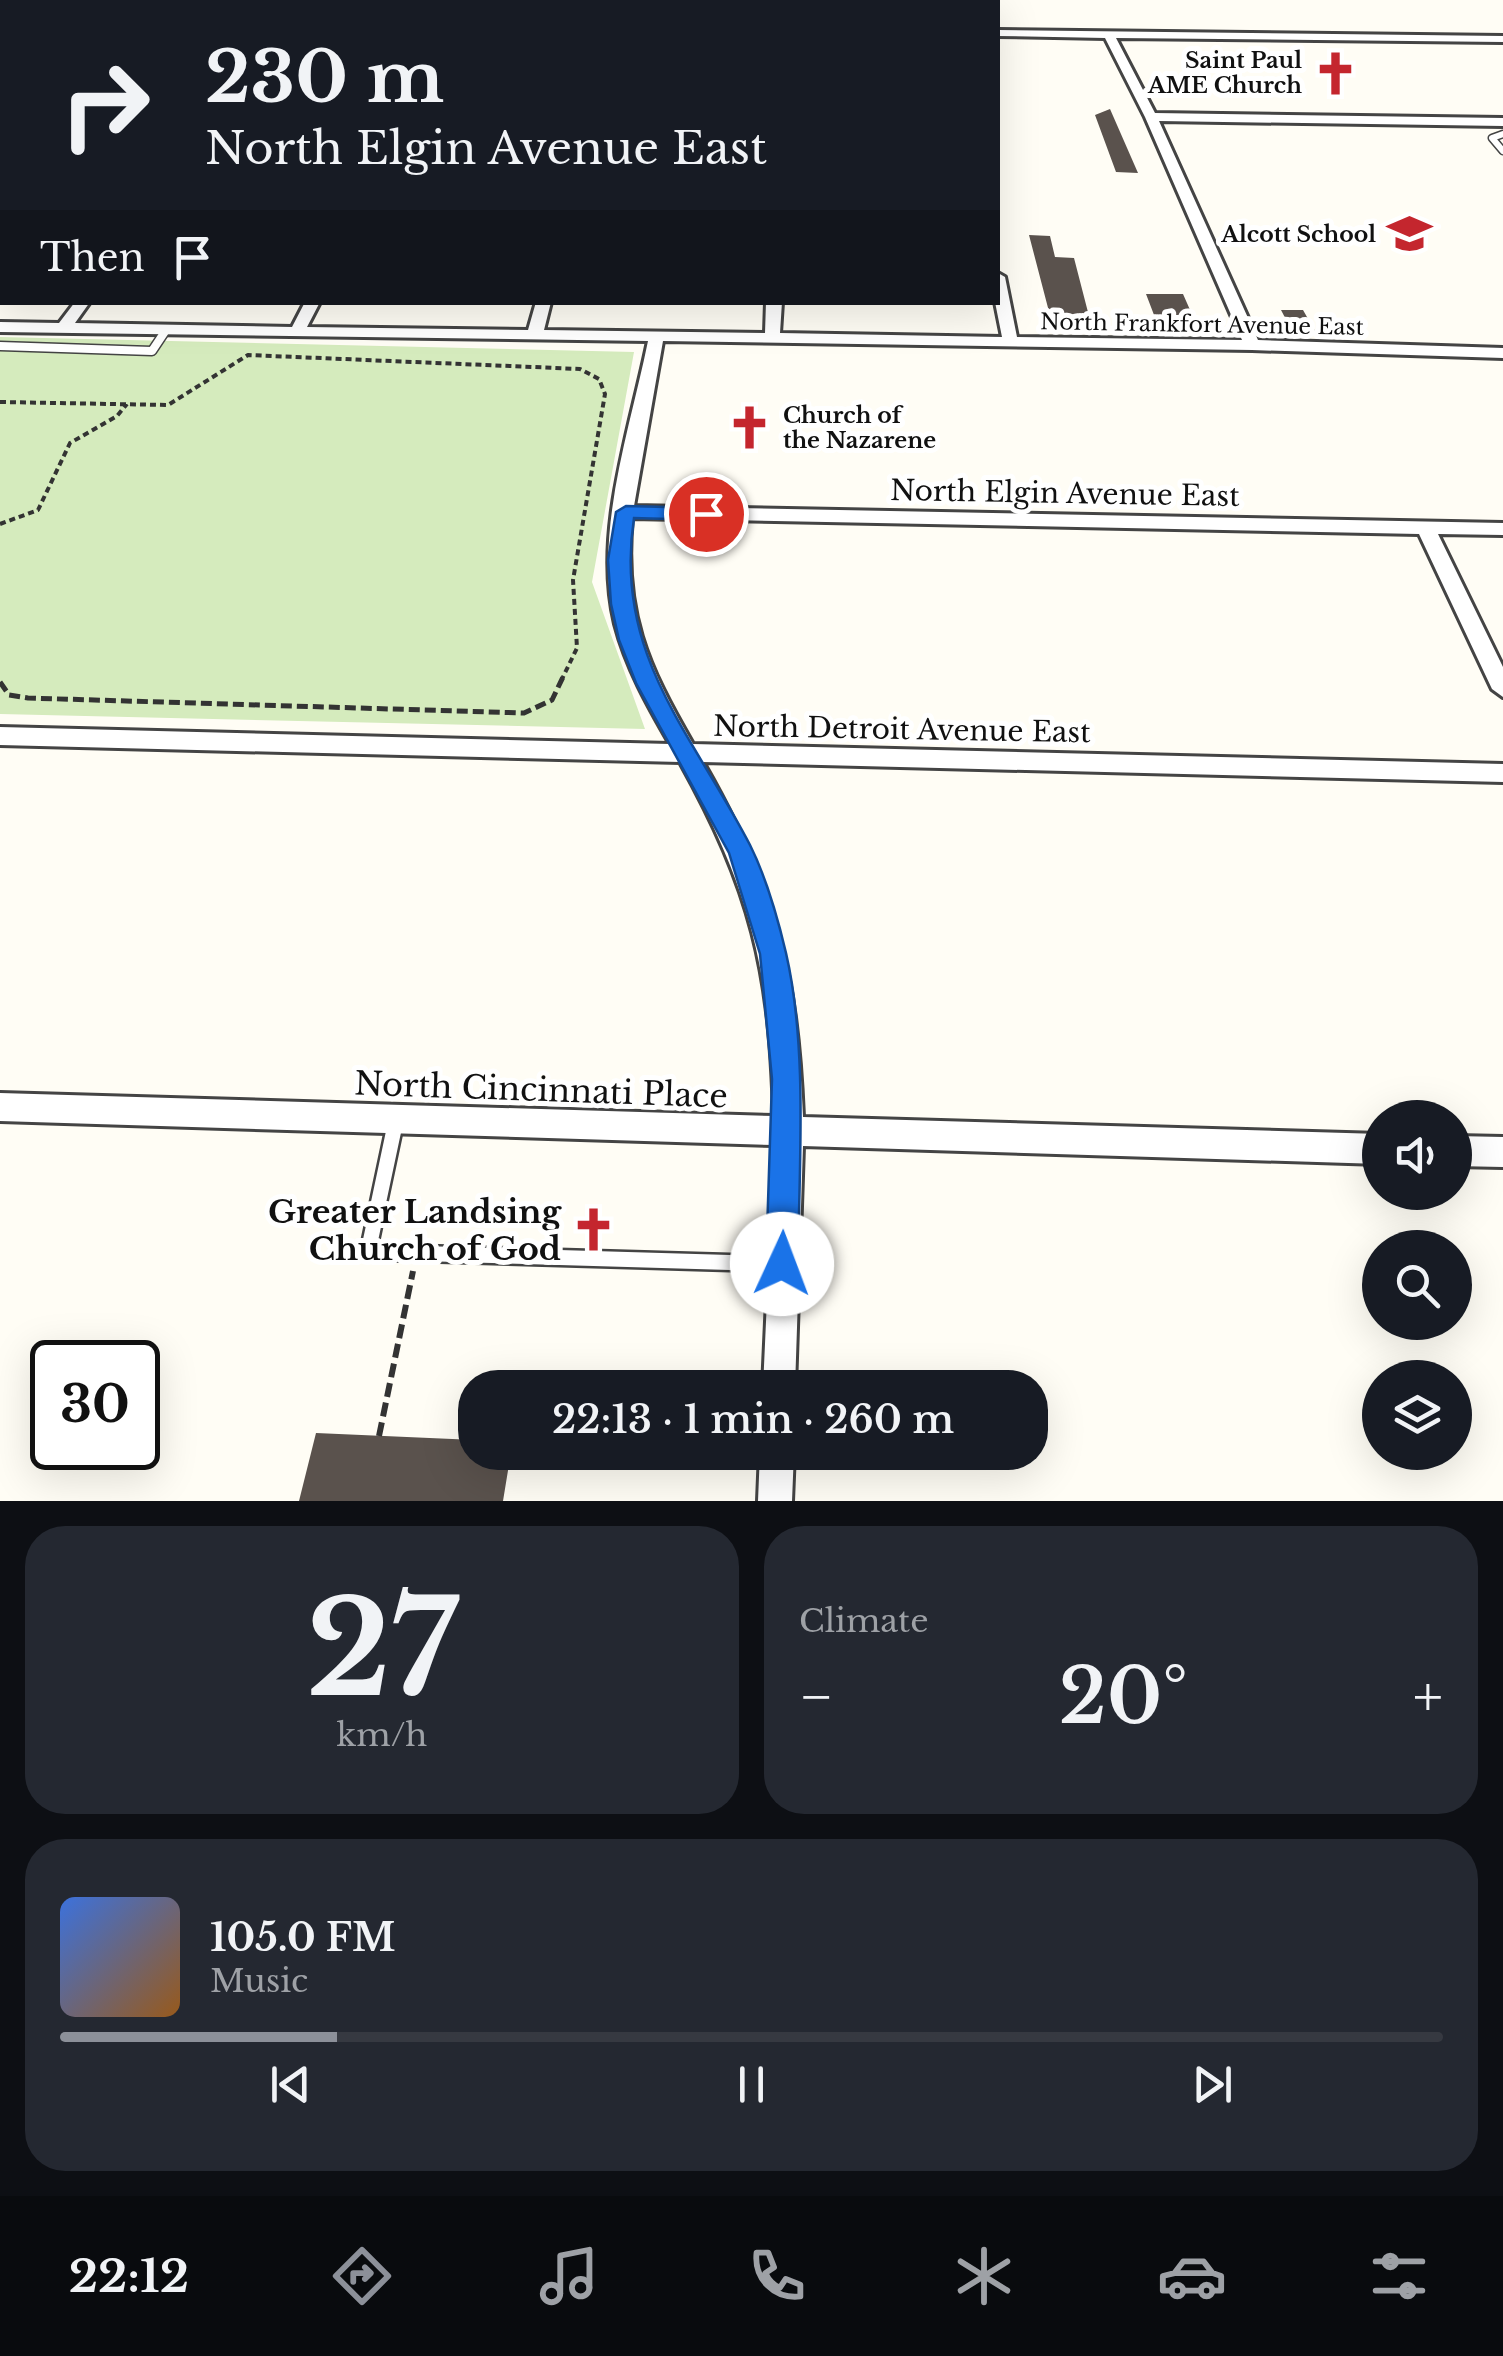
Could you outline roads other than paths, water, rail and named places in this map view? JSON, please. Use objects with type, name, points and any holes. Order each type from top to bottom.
[{"type":"street","points":[[1000,33],[1503,39]]},
{"type":"street","points":[[1109,34],[1252,346]]},
{"type":"street","points":[[1150,118],[1503,122]]},
{"type":"street","points":[[1000,287],[1012,344]]},
{"type":"street","points":[[62,328],[80,305]]},
{"type":"street","points":[[297,331],[311,305]]},
{"type":"street","points":[[534,336],[543,305]]},
{"type":"street","points":[[772,340],[774,305]]},
{"type":"street","name":"North Frankfort Avenue East","points":[[0,327],[1503,353]]},
{"type":"street","points":[[656,339],[618,560],[621,604],[647,683],[740,851],[759,901],[782,1012],[787,1132],[779,1370]]},
{"type":"street","name":"North Elgin Avenue East","points":[[626,512],[1503,528]]},
{"type":"street","points":[[1425,527],[1503,689]]},
{"type":"street","points":[[0,757],[6,736]]},
{"type":"street","name":"North Detroit Avenue East","points":[[6,736],[1503,773]]},
{"type":"street","name":"North Cincinnati Place","points":[[0,1107],[1362,1148]]},
{"type":"street","points":[[1472,1151],[1503,1152]]},
{"type":"street","points":[[776,1501],[777,1470]]},
{"type":"lane","points":[[1503,134],[1492,138],[1503,151]]},
{"type":"lane","points":[[67,348],[82,328]]},
{"type":"lane","points":[[0,346],[152,350],[166,330]]},
{"type":"lane","points":[[396,1120],[368,1252],[782,1264]]},
{"type":"place","name":"Saint Paul AME Church","points":[[1335,73]]},
{"type":"place","name":"Alcott School","points":[[1409,234]]},
{"type":"place","name":"Church of the Nazarene","points":[[750,428]]},
{"type":"place","name":"Greater Landsing Church of God","points":[[594,1230]]}]
